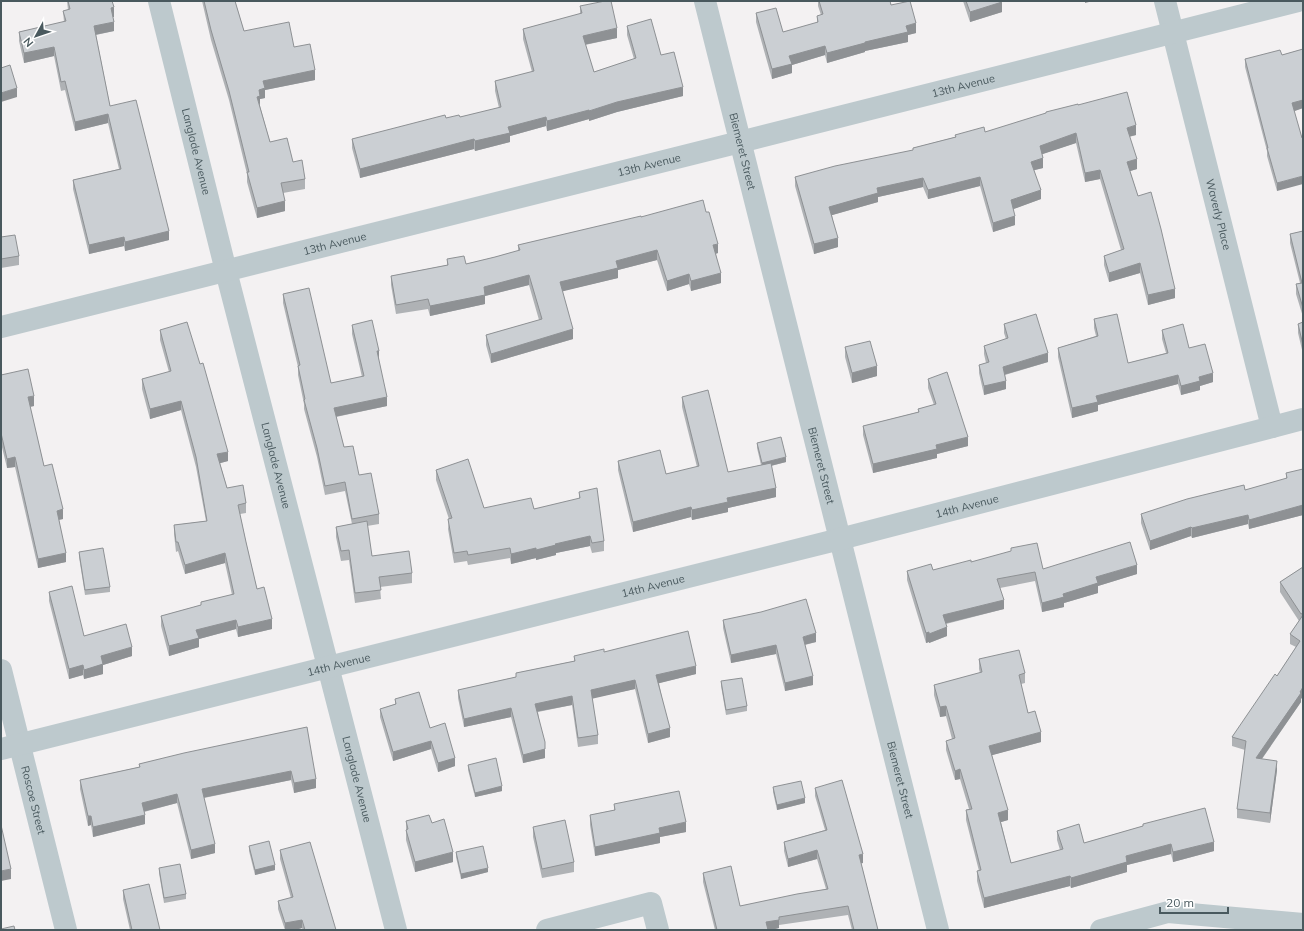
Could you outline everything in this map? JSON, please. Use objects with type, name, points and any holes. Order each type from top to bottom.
[{"type":"street","name":"Langlade Avenue","points":[[159,1],[226,271],[396,930]]},
{"type":"street","name":"Biemeret Street","points":[[705,1],[938,930]]},
{"type":"street","name":"Waverly Place","points":[[1166,1],[1272,427]]},
{"type":"street","name":"13th Avenue","points":[[1,328],[1298,1]]},
{"type":"street","name":"14th Avenue","points":[[10,746],[840,539],[1303,419]]},
{"type":"street","name":"Roscoe Street","points":[[1,670],[10,746],[66,930]]},
{"type":"street","points":[[547,930],[651,903],[658,930]]},
{"type":"street","points":[[1100,930],[1168,912],[1303,924]]},
{"type":"building","points":[[68,1],[112,1],[114,7],[111,8],[114,22],[94,26],[110,106],[136,100],[169,231],[125,242],[124,237],[89,245],[73,180],[121,169],[108,114],[75,122],[65,81],[61,82],[54,47],[24,53],[19,32],[66,21],[63,11],[70,9]]},
{"type":"building","points":[[204,1],[235,1],[244,31],[289,22],[294,47],[310,44],[315,70],[263,81],[265,88],[259,90],[260,96],[257,97],[270,142],[287,138],[293,162],[302,160],[305,179],[281,183],[285,201],[257,208],[247,172],[249,172],[229,91]]},
{"type":"building","points":[[611,1],[617,28],[583,36],[594,72],[636,58],[627,26],[651,19],[661,55],[674,52],[683,87],[617,102],[589,111],[547,121],[546,117],[508,127],[510,133],[475,141],[474,139],[360,169],[352,139],[445,115],[446,118],[459,115],[460,117],[501,107],[495,81],[534,71],[523,29],[582,13],[580,6]]},
{"type":"building","points":[[819,1],[890,1],[891,5],[910,1],[916,23],[906,26],[908,32],[827,53],[825,46],[789,56],[792,64],[772,69],[756,13],[776,8],[783,32],[818,22],[817,16],[823,14]]},
{"type":"building","points":[[966,1],[1001,1],[1002,2],[970,12]]},
{"type":"building","points":[[1303,49],[1303,100],[1292,103],[1302,138],[1303,137],[1303,176],[1277,183],[1245,59],[1280,50],[1282,55]]},
{"type":"building","points":[[10,65],[17,88],[1,93],[1,68]]},
{"type":"building","points":[[1127,92],[1136,125],[1127,128],[1137,159],[1127,162],[1138,196],[1151,192],[1175,289],[1148,295],[1140,263],[1109,273],[1104,256],[1124,249],[1100,170],[1085,173],[1076,133],[1040,146],[1043,158],[1031,162],[1041,190],[1011,200],[1015,216],[993,223],[980,177],[928,190],[923,178],[877,188],[878,193],[829,207],[838,238],[814,244],[795,177],[835,166],[913,150],[913,148],[956,137],[955,135],[984,127],[985,132],[1046,112]]},
{"type":"building","points":[[703,200],[706,212],[709,212],[718,244],[713,245],[721,273],[691,281],[689,274],[667,281],[657,250],[616,261],[618,268],[560,282],[573,329],[491,354],[486,335],[542,319],[529,275],[484,287],[485,295],[430,306],[428,299],[396,305],[391,276],[448,265],[447,259],[464,256],[466,264],[495,257],[520,250],[518,245],[641,217]]},
{"type":"building","points":[[1303,231],[1303,308],[1296,284],[1302,283],[1290,234]]},
{"type":"building","points":[[15,235],[19,256],[1,259],[1,237]]},
{"type":"building","points":[[309,288],[331,383],[364,376],[352,325],[372,320],[387,397],[334,408],[344,447],[353,446],[359,475],[371,473],[379,514],[352,519],[345,482],[325,486],[317,448],[304,400],[298,366],[300,365],[283,294]]},
{"type":"building","points":[[1036,314],[1048,353],[1003,367],[1006,381],[984,386],[979,365],[989,362],[984,346],[1008,338],[1004,324]]},
{"type":"building","points":[[1117,314],[1128,363],[1168,353],[1162,330],[1183,324],[1189,348],[1205,344],[1213,373],[1199,377],[1200,381],[1181,386],[1178,375],[1096,396],[1098,402],[1072,408],[1058,348],[1098,336],[1094,319]]},
{"type":"building","points":[[187,322],[200,364],[203,363],[228,452],[217,454],[227,488],[243,485],[246,503],[238,505],[246,542],[257,589],[264,587],[272,619],[238,627],[236,620],[196,630],[199,638],[169,646],[161,616],[201,605],[201,602],[234,594],[225,553],[185,565],[178,542],[176,542],[174,525],[207,521],[196,457],[181,401],[150,409],[142,379],[171,371],[160,330]]},
{"type":"building","points":[[1303,322],[1303,345],[1298,324]]},
{"type":"building","points":[[870,341],[877,366],[852,373],[845,347]]},
{"type":"building","points":[[28,369],[34,396],[28,397],[44,466],[52,464],[63,509],[57,511],[66,553],[38,559],[15,457],[7,459],[1,433],[1,375]]},
{"type":"building","points":[[947,372],[968,437],[936,445],[937,449],[873,464],[863,426],[919,412],[918,409],[936,404],[928,379]]},
{"type":"building","points":[[708,390],[728,472],[771,463],[776,488],[727,498],[728,502],[692,510],[691,507],[633,522],[618,461],[660,450],[666,474],[699,466],[682,397]]},
{"type":"building","points":[[781,437],[786,457],[762,463],[757,443]]},
{"type":"building","points":[[468,459],[484,508],[531,498],[534,509],[580,498],[579,492],[597,488],[604,541],[592,543],[590,536],[536,550],[536,548],[511,554],[510,548],[468,555],[467,551],[454,553],[448,519],[452,518],[436,470]]},
{"type":"building","points":[[1303,469],[1303,505],[1249,520],[1248,515],[1191,527],[1150,541],[1141,514],[1187,499],[1244,485],[1245,490],[1287,478],[1286,473]]},
{"type":"building","points":[[367,521],[372,556],[409,551],[412,573],[379,577],[381,590],[355,593],[349,550],[341,551],[336,527]]},
{"type":"building","points":[[1130,542],[1137,565],[1096,577],[1098,583],[1063,594],[1064,597],[1042,603],[1035,572],[997,579],[1004,600],[943,615],[947,627],[929,634],[929,632],[926,633],[907,571],[931,564],[933,570],[971,560],[971,562],[1011,551],[1011,548],[1037,543],[1043,569]]},
{"type":"building","points":[[103,548],[110,587],[85,590],[79,552]]},
{"type":"building","points":[[1303,567],[1303,613],[1301,614],[1280,582]]},
{"type":"building","points":[[72,586],[84,636],[126,624],[132,647],[101,656],[103,664],[84,670],[83,665],[69,669],[49,592]]},
{"type":"building","points":[[806,599],[816,633],[803,637],[813,676],[785,683],[776,645],[731,655],[723,620],[761,612]]},
{"type":"building","points":[[1303,615],[1303,687],[1300,692],[1301,693],[1256,758],[1277,761],[1270,813],[1237,809],[1246,741],[1232,737],[1275,674],[1277,676],[1300,641],[1290,634]]},
{"type":"building","points":[[688,631],[696,666],[656,675],[670,728],[648,734],[635,680],[591,690],[598,735],[578,738],[572,696],[535,704],[545,742],[545,749],[523,755],[511,708],[464,719],[458,690],[516,677],[516,673],[575,661],[574,656],[604,649],[604,652]]},
{"type":"building","points":[[1019,650],[1025,673],[1019,675],[1028,713],[1035,711],[1041,732],[989,746],[1008,810],[998,813],[1011,863],[1063,849],[1057,831],[1079,824],[1084,843],[1143,826],[1143,824],[1205,808],[1214,842],[1173,852],[1171,844],[1126,856],[1127,862],[1071,878],[1070,876],[984,898],[977,871],[981,870],[966,810],[972,809],[960,769],[955,771],[946,741],[955,738],[946,706],[940,707],[934,685],[982,672],[979,659]]},
{"type":"building","points":[[742,678],[747,706],[726,710],[721,681]]},
{"type":"building","points":[[419,692],[430,728],[445,723],[455,758],[438,763],[431,741],[393,752],[380,709],[396,704],[395,699]]},
{"type":"building","points":[[307,727],[316,779],[294,783],[291,771],[202,789],[215,844],[191,850],[177,794],[142,803],[145,815],[93,827],[91,816],[88,816],[80,780],[140,767],[139,764],[184,753]]},
{"type":"building","points":[[496,758],[502,786],[475,793],[468,765]]},
{"type":"building","points":[[842,780],[863,854],[859,855],[878,930],[854,930],[848,906],[779,917],[779,920],[766,922],[768,930],[717,930],[703,873],[731,866],[740,906],[828,889],[817,850],[788,859],[784,842],[827,830],[815,788]]},
{"type":"building","points":[[801,781],[805,798],[777,805],[773,787]]},
{"type":"building","points":[[679,791],[686,822],[659,828],[660,833],[595,847],[590,815],[615,810],[614,804]]},
{"type":"building","points":[[429,815],[432,823],[444,819],[453,852],[415,862],[406,830],[408,829],[406,821]]},
{"type":"building","points":[[565,820],[574,862],[542,869],[533,827]]},
{"type":"building","points":[[1,825],[11,869],[1,871]]},
{"type":"building","points":[[269,841],[275,865],[255,870],[249,846]]},
{"type":"building","points":[[310,842],[336,930],[305,930],[302,920],[285,923],[278,901],[293,897],[280,850]]},
{"type":"building","points":[[483,846],[488,868],[461,874],[456,852]]},
{"type":"building","points":[[180,864],[186,894],[164,898],[159,868]]},
{"type":"building","points":[[149,884],[160,930],[132,930],[123,890]]},
{"type":"building","points":[[14,926],[15,930],[1,930],[1,929]]}]
